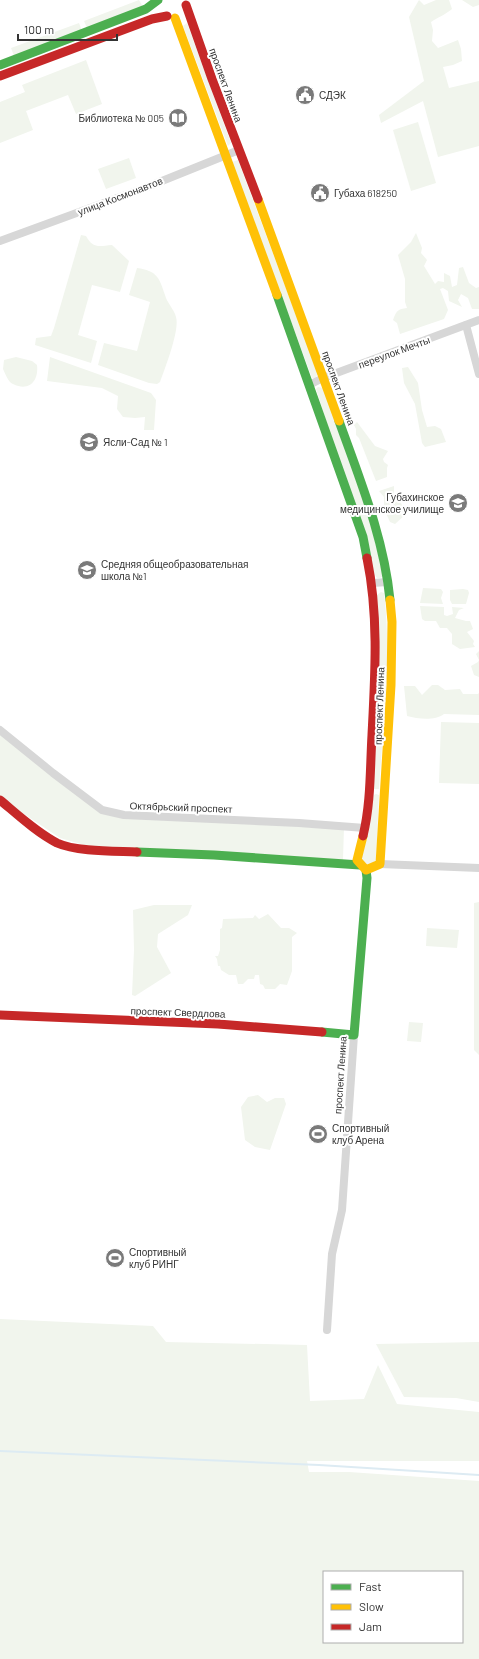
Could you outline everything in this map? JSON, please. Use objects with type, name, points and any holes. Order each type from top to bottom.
[{"type":"main road","points":[[0,65],[146,9],[158,0]]},
{"type":"main road","name":"проспект Ленина","points":[[161,0],[162,10],[171,17],[226,155],[363,537],[372,583],[376,622],[375,684],[369,794],[365,828],[357,860],[363,867],[367,878],[354,1036]]},
{"type":"main road","points":[[0,76],[152,19],[171,17],[184,13],[186,3]]},
{"type":"main road","name":"проспект Ленина","points":[[186,3],[239,150],[279,254],[370,507],[383,554],[388,582],[392,622],[391,685],[380,864]]},
{"type":"main road","points":[[369,794],[376,792],[384,795]]},
{"type":"main road","points":[[0,800],[27,822],[58,843],[87,850],[214,855],[373,868],[380,864]]},
{"type":"main road","name":"проспект Свердлова","points":[[0,1015],[218,1024],[354,1036]]},
{"type":"street","name":"улица Космонавтов","points":[[0,241],[142,189],[239,150]]},
{"type":"street","name":"переулок Мечты","points":[[309,385],[323,378],[479,320]]},
{"type":"street","points":[[466,325],[479,374]]},
{"type":"street","points":[[372,583],[388,582]]},
{"type":"street","name":"Октябрьский проспект","points":[[0,730],[102,810],[124,815],[299,823],[365,828]]},
{"type":"street","points":[[380,864],[479,868]]},
{"type":"street","name":"проспект Ленина","points":[[327,1330],[332,1254],[342,1210],[354,1036]]},
{"type":"shaded area","points":[[139,0],[143,7],[87,28],[84,21]]},
{"type":"shaded area","points":[[419,0],[424,5],[436,0],[449,0],[452,9],[431,22],[433,30],[432,41],[438,48],[458,40],[461,49],[462,61],[443,67],[449,88],[479,81],[479,146],[438,157],[423,101],[381,123],[379,115],[424,81],[409,17]]},
{"type":"shaded area","points":[[462,0],[479,0],[479,5],[473,7]]},
{"type":"shaded area","points":[[79,23],[82,31],[14,56],[11,48]]},
{"type":"shaded area","points":[[187,23],[231,143],[228,146],[183,26]]},
{"type":"shaded area","points":[[86,60],[102,104],[76,114],[68,95],[26,111],[33,130],[0,143],[0,102],[25,92],[22,85]]},
{"type":"shaded area","points":[[418,122],[436,183],[411,191],[393,130]]},
{"type":"shaded area","points":[[129,158],[136,178],[106,189],[98,169]]},
{"type":"shaded area","points":[[238,160],[318,374],[315,378],[312,378],[232,162]]},
{"type":"shaded area","points":[[416,233],[422,248],[421,253],[427,260],[424,266],[435,284],[438,281],[444,282],[444,273],[450,276],[452,287],[457,285],[459,268],[463,267],[469,283],[476,288],[479,287],[479,309],[472,309],[468,298],[461,294],[458,300],[462,307],[449,301],[448,291],[443,288],[440,289],[448,310],[444,319],[400,334],[397,323],[393,320],[398,311],[407,308],[405,302],[405,279],[398,255],[411,242]]},
{"type":"shaded area","points":[[81,235],[86,236],[91,243],[97,246],[112,245],[129,261],[120,292],[92,285],[78,335],[97,341],[91,363],[35,345],[36,338],[51,336]]},
{"type":"shaded area","points":[[137,268],[153,273],[159,279],[166,298],[176,317],[176,331],[171,349],[160,382],[157,384],[149,383],[98,365],[104,343],[137,351],[150,302],[129,295]]},
{"type":"shaded area","points":[[16,357],[32,361],[37,365],[35,380],[28,386],[24,387],[11,383],[3,369],[4,360]]},
{"type":"shaded area","points":[[50,357],[151,393],[156,400],[154,430],[144,430],[145,417],[123,417],[117,409],[118,396],[102,388],[47,381]]},
{"type":"shaded area","points":[[408,367],[418,383],[422,410],[427,427],[435,426],[441,429],[446,442],[425,447],[422,443],[415,404],[404,383],[402,368]]},
{"type":"shaded area","points":[[318,387],[323,388],[369,516],[383,576],[380,578],[377,578],[375,575],[316,389]]},
{"type":"shaded area","points":[[357,422],[375,446],[388,451],[383,459],[388,465],[387,477],[376,481],[359,438],[356,435],[354,425]]},
{"type":"shaded area","points":[[394,486],[394,494],[407,513],[395,524],[390,522],[384,509],[384,497],[379,491]]},
{"type":"shaded area","points":[[423,588],[441,589],[443,592],[441,598],[443,604],[420,603]]},
{"type":"shaded area","points":[[450,590],[468,590],[469,593],[466,604],[452,604],[450,600]]},
{"type":"shaded area","points":[[381,592],[384,593],[386,617],[386,691],[379,789],[373,789],[377,595]]},
{"type":"shaded area","points":[[420,606],[444,607],[444,615],[447,616],[453,614],[452,607],[464,608],[459,610],[455,618],[470,621],[473,629],[467,632],[474,641],[473,644],[475,647],[460,649],[452,644],[452,634],[447,628],[440,628],[436,621],[425,621],[422,619]]},
{"type":"shaded area","points":[[479,651],[479,660],[476,654]]},
{"type":"shaded area","points":[[479,660],[479,677],[474,675],[471,666]]},
{"type":"shaded area","points":[[432,685],[438,685],[445,690],[460,689],[463,694],[479,693],[479,715],[444,714],[436,718],[426,719],[407,716],[404,686],[415,686],[422,695]]},
{"type":"shaded area","points":[[441,722],[479,723],[479,784],[439,783]]},
{"type":"shaded area","points":[[0,732],[102,812],[344,827],[343,860],[88,846],[60,838],[0,797]]},
{"type":"shaded area","points":[[374,795],[379,795],[376,860],[373,864],[367,865],[361,861]]},
{"type":"shaded area","points":[[479,902],[479,1055],[474,1050],[474,903]]},
{"type":"shaded area","points":[[154,905],[192,905],[188,915],[158,934],[157,947],[171,973],[135,996],[132,995],[134,950],[133,910]]},
{"type":"shaded area","points":[[268,914],[281,928],[289,928],[297,933],[292,937],[292,971],[287,985],[280,984],[275,989],[265,989],[263,985],[260,984],[259,975],[255,975],[254,979],[248,979],[243,984],[238,984],[236,975],[229,975],[221,970],[215,956],[218,956],[220,950],[220,929],[222,928],[223,919],[253,918],[255,915],[259,919]]},
{"type":"shaded area","points":[[427,928],[459,930],[457,948],[426,946]]},
{"type":"shaded area","points":[[409,1022],[423,1023],[421,1042],[407,1041]]},
{"type":"shaded area","points":[[258,1095],[267,1102],[275,1098],[284,1098],[286,1104],[270,1150],[255,1147],[245,1140],[241,1107],[248,1097]]},
{"type":"shaded area","points":[[0,1319],[153,1326],[166,1342],[307,1345],[310,1401],[364,1399],[378,1365],[397,1404],[479,1412],[479,1461],[307,1461],[309,1472],[349,1472],[479,1481],[479,1659],[0,1659]]},
{"type":"shaded area","points":[[479,1342],[479,1402],[456,1398],[404,1397],[376,1344]]},
{"type":"waterway","points":[[0,1451],[319,1465],[479,1475]]},
{"type":"traffic: fast","points":[[0,65],[146,9],[158,0]]},
{"type":"traffic: fast","points":[[277,295],[363,537],[367,558]]},
{"type":"traffic: fast","points":[[339,421],[363,487],[377,532],[387,577],[390,600]]},
{"type":"traffic: fast","points":[[137,852],[214,855],[360,865]]},
{"type":"traffic: fast","points":[[322,1032],[354,1035],[367,878],[366,870]]},
{"type":"traffic: slow","points":[[175,18],[277,295]]},
{"type":"traffic: slow","points":[[258,199],[339,421]]},
{"type":"traffic: slow","points":[[363,836],[357,860],[366,870],[380,864],[391,685],[392,622],[390,600]]},
{"type":"traffic: jam","points":[[186,5],[212,79],[258,199]]},
{"type":"traffic: jam","points":[[0,76],[152,19],[167,16]]},
{"type":"traffic: jam","points":[[363,836],[368,811],[370,786],[375,668],[375,624],[371,580],[367,558]]},
{"type":"traffic: jam","points":[[0,800],[34,829],[57,843],[85,850],[137,852]]},
{"type":"traffic: jam","points":[[0,1015],[218,1024],[322,1032]]},
{"type":"place","name":"СДЭК","points":[[305,95]]},
{"type":"place","name":"Библиотека № 005","points":[[178,118]]},
{"type":"place","name":"Губаха 618250","points":[[320,193]]},
{"type":"place","name":"Ясли-Сад № 1","points":[[89,442]]},
{"type":"place","name":"Губахинское медицинское училище","points":[[458,503]]},
{"type":"place","name":"Средняя общеобразовательная школа №1","points":[[87,570]]},
{"type":"place","name":"Спортивный клуб Арена","points":[[318,1134]]},
{"type":"place","name":"Спортивный клуб РИНГ","points":[[115,1258]]}]
